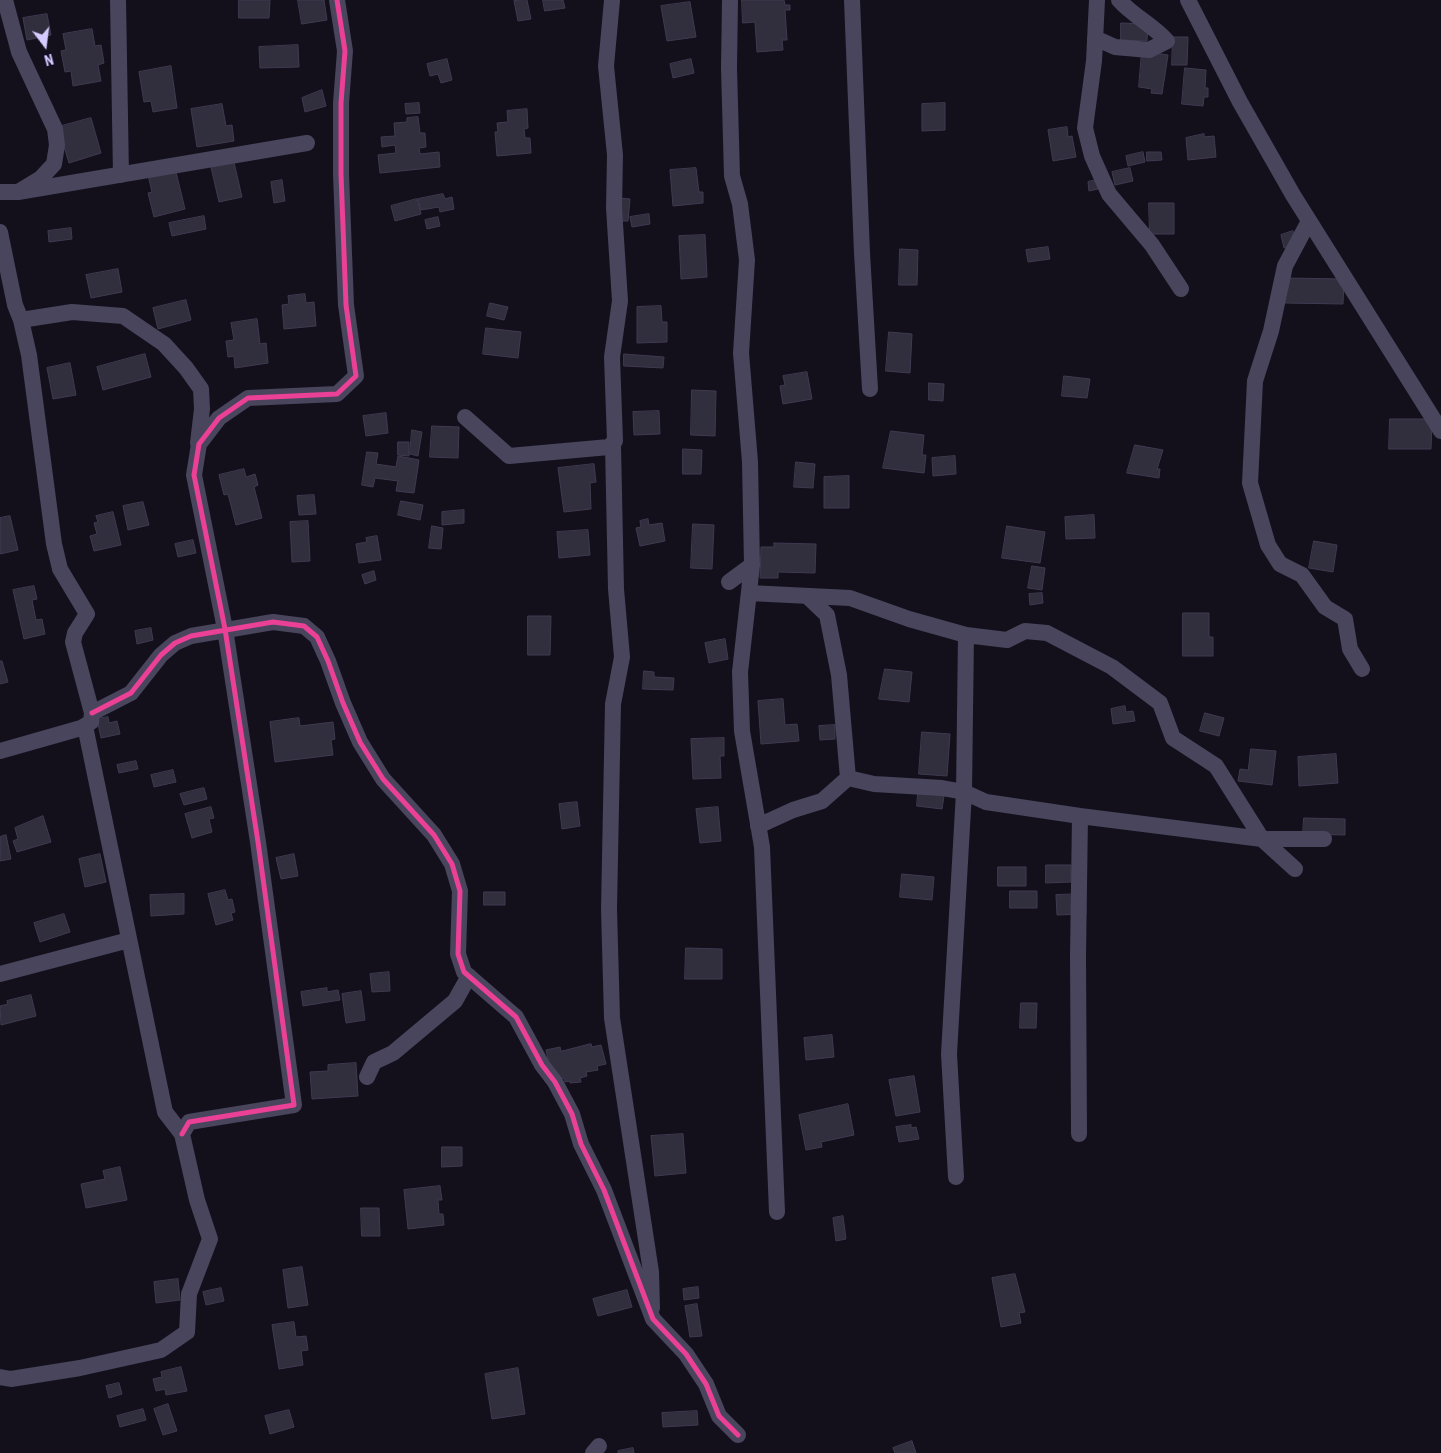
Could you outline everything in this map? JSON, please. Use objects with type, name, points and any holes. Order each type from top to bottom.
[{"type":"street","points":[[6,0],[19,52],[52,121],[58,145],[54,164],[42,178],[18,192]]},
{"type":"street","points":[[118,0],[121,175]]},
{"type":"street","points":[[197,454],[199,444],[219,418],[248,398],[337,394],[356,376],[346,305],[341,174],[341,103],[345,51],[337,0]]},
{"type":"street","points":[[612,0],[606,66],[616,155],[614,208],[620,301],[612,357],[616,589],[622,657],[614,704],[609,909],[612,1018],[651,1272],[653,1319]]},
{"type":"street","points":[[730,0],[729,68],[732,176],[740,204],[747,260],[741,353],[750,462],[752,565],[740,672],[742,731],[762,847],[777,1212]]},
{"type":"street","points":[[852,0],[862,253],[870,389]]},
{"type":"street","points":[[1097,0],[1095,38],[1085,128],[1092,156],[1110,194],[1152,245],[1181,289]]},
{"type":"street","points":[[1095,38],[1114,47],[1148,50],[1167,41],[1156,29],[1128,11],[1119,0]]},
{"type":"street","points":[[1188,0],[1240,102],[1309,221],[1441,431]]},
{"type":"street","points":[[0,192],[18,192],[307,143]]},
{"type":"street","points":[[1309,221],[1285,266],[1271,331],[1255,381],[1250,484],[1272,551],[1280,564],[1302,575],[1326,607],[1345,619],[1350,649],[1362,669]]},
{"type":"street","points":[[0,232],[8,308],[21,320],[29,355],[54,544],[60,570],[87,614],[75,633],[74,642],[130,940],[165,1112],[182,1134],[197,1200],[210,1239],[189,1294],[187,1332],[161,1350],[80,1368],[11,1379],[0,1377]]},
{"type":"street","points":[[21,320],[72,312],[123,316],[164,344],[186,368],[201,389],[202,409],[194,475],[225,629],[258,842],[294,1105],[189,1122],[182,1134]]},
{"type":"street","points":[[465,417],[509,456],[609,448],[613,445]]},
{"type":"street","points":[[729,582],[752,565]]},
{"type":"street","points":[[749,593],[850,598],[908,619],[966,635],[1007,640],[1025,631],[1047,633],[1112,667],[1160,703],[1173,738],[1216,766],[1262,839],[1295,869]]},
{"type":"street","points":[[807,596],[827,615],[839,675],[848,778]]},
{"type":"street","points":[[0,751],[89,720],[131,693],[161,655],[175,643],[191,636],[274,622],[304,626],[317,637],[360,742],[383,779],[434,836],[452,864],[460,891],[458,954],[464,972],[500,1000],[516,1017],[572,1114],[589,1161],[604,1190],[653,1319],[686,1354],[706,1384],[719,1416],[738,1435]]},
{"type":"street","points":[[956,1177],[950,1054],[964,792],[966,635]]},
{"type":"street","points":[[758,826],[793,810],[822,801],[848,778]]},
{"type":"street","points":[[848,778],[874,784],[942,788],[964,792],[986,802],[1080,816],[1262,839],[1324,839]]},
{"type":"street","points":[[1079,1134],[1078,956],[1080,816]]},
{"type":"street","points":[[0,974],[130,940]]},
{"type":"street","points":[[367,1077],[374,1062],[393,1053],[455,1001],[469,976]]},
{"type":"building","points":[[239,0],[270,0],[269,18],[239,18]]},
{"type":"building","points":[[298,0],[324,0],[327,20],[302,24]]},
{"type":"building","points":[[527,0],[531,19],[518,21],[514,1]]},
{"type":"building","points":[[543,0],[563,0],[565,8],[545,11]]},
{"type":"building","points":[[742,0],[784,0],[785,5],[790,5],[790,10],[785,10],[787,40],[782,40],[783,50],[757,52],[755,22],[743,23]]},
{"type":"building","points":[[690,2],[696,37],[667,41],[661,6]]},
{"type":"building","points":[[47,14],[51,35],[27,40],[23,18]]},
{"type":"building","points":[[1121,23],[1148,24],[1147,41],[1121,40]]},
{"type":"building","points":[[92,29],[95,46],[101,45],[104,63],[98,65],[101,81],[73,86],[71,71],[65,72],[61,51],[66,50],[63,34]]},
{"type":"building","points":[[1173,37],[1188,37],[1187,65],[1172,65]]},
{"type":"building","points":[[298,45],[299,67],[260,68],[259,47]]},
{"type":"building","points":[[1142,51],[1168,55],[1162,94],[1151,93],[1152,89],[1139,87]]},
{"type":"building","points":[[447,59],[452,80],[441,83],[438,74],[430,76],[427,64]]},
{"type":"building","points":[[691,59],[694,73],[673,78],[670,64]]},
{"type":"building","points":[[171,66],[177,108],[153,112],[151,101],[144,102],[139,72]]},
{"type":"building","points":[[1185,68],[1206,70],[1205,88],[1208,88],[1208,97],[1204,97],[1203,106],[1182,104]]},
{"type":"building","points":[[322,90],[326,106],[305,112],[302,98]]},
{"type":"building","points":[[419,103],[420,113],[406,114],[405,104]]},
{"type":"building","points":[[945,103],[945,130],[922,131],[922,104]]},
{"type":"building","points":[[222,104],[226,126],[232,125],[234,141],[197,147],[191,109]]},
{"type":"building","points":[[527,109],[528,128],[524,129],[525,138],[530,138],[531,153],[497,156],[495,132],[498,132],[497,123],[508,122],[507,111]]},
{"type":"building","points":[[418,117],[420,133],[425,133],[426,147],[419,148],[420,154],[439,152],[440,167],[380,173],[378,155],[396,153],[395,145],[382,147],[381,137],[395,136],[394,123],[407,122],[407,118]]},
{"type":"building","points":[[91,118],[101,153],[69,163],[58,127]]},
{"type":"building","points":[[1067,127],[1068,137],[1072,136],[1076,157],[1053,161],[1048,130]]},
{"type":"building","points":[[1204,134],[1204,137],[1214,136],[1216,157],[1188,160],[1186,138]]},
{"type":"building","points":[[1143,152],[1145,162],[1128,166],[1126,156]]},
{"type":"building","points":[[1147,152],[1161,152],[1162,160],[1147,161]]},
{"type":"building","points":[[233,158],[242,197],[219,202],[210,163]]},
{"type":"building","points":[[175,168],[185,209],[154,217],[148,193],[152,192],[148,175]]},
{"type":"building","points":[[696,168],[699,192],[703,192],[703,203],[673,206],[670,170]]},
{"type":"building","points":[[1130,168],[1133,181],[1115,185],[1112,172]]},
{"type":"building","points":[[282,180],[285,201],[274,203],[271,182]]},
{"type":"building","points":[[1096,180],[1098,189],[1089,191],[1088,182]]},
{"type":"building","points":[[443,194],[445,199],[452,197],[454,209],[440,212],[439,207],[421,210],[418,199]]},
{"type":"building","points":[[618,198],[630,199],[628,221],[617,221]]},
{"type":"building","points":[[417,199],[421,214],[395,221],[391,206]]},
{"type":"building","points":[[1149,203],[1174,203],[1174,234],[1150,234]]},
{"type":"building","points":[[649,214],[650,224],[632,227],[630,217]]},
{"type":"building","points":[[204,216],[206,229],[172,236],[169,223]]},
{"type":"building","points":[[438,217],[440,226],[427,229],[425,220]]},
{"type":"building","points":[[71,228],[72,239],[49,242],[48,231]]},
{"type":"building","points":[[1293,231],[1297,245],[1284,248],[1281,235]]},
{"type":"building","points":[[705,235],[707,277],[681,279],[679,236]]},
{"type":"building","points":[[1048,247],[1050,259],[1028,262],[1026,250]]},
{"type":"building","points":[[900,249],[918,250],[917,285],[899,285]]},
{"type":"building","points":[[118,269],[122,292],[91,298],[86,275]]},
{"type":"building","points":[[1284,278],[1344,279],[1343,304],[1284,303]]},
{"type":"building","points":[[305,294],[306,303],[314,302],[316,326],[284,329],[282,305],[289,304],[288,296]]},
{"type":"building","points":[[186,300],[191,320],[158,329],[153,308]]},
{"type":"building","points":[[490,303],[508,307],[504,320],[487,316]]},
{"type":"building","points":[[661,306],[662,322],[667,322],[667,342],[637,343],[637,307]]},
{"type":"building","points":[[257,319],[260,344],[266,343],[268,363],[235,368],[234,356],[228,357],[226,341],[234,340],[231,323]]},
{"type":"building","points":[[486,328],[521,332],[518,358],[483,354]]},
{"type":"building","points":[[889,332],[912,334],[910,373],[886,371]]},
{"type":"building","points":[[145,354],[151,377],[103,390],[97,367]]},
{"type":"building","points":[[624,354],[664,357],[663,368],[624,366]]},
{"type":"building","points":[[70,363],[76,395],[53,399],[47,368]]},
{"type":"building","points":[[807,372],[812,399],[783,404],[780,386],[785,385],[783,376]]},
{"type":"building","points":[[1064,376],[1090,379],[1087,398],[1062,396]]},
{"type":"building","points":[[929,383],[944,384],[943,401],[929,400]]},
{"type":"building","points":[[692,390],[716,391],[715,436],[691,435]]},
{"type":"building","points":[[659,411],[660,434],[634,435],[633,412]]},
{"type":"building","points":[[386,413],[388,433],[366,436],[363,416]]},
{"type":"building","points":[[1390,419],[1432,419],[1431,449],[1389,449]]},
{"type":"building","points":[[432,426],[459,427],[458,458],[430,457]]},
{"type":"building","points":[[412,430],[422,432],[418,456],[410,454]]},
{"type":"building","points":[[891,431],[924,435],[922,455],[926,455],[924,473],[883,468]]},
{"type":"building","points":[[398,442],[409,442],[409,456],[398,455]]},
{"type":"building","points":[[1135,445],[1163,450],[1157,469],[1160,469],[1159,478],[1127,473]]},
{"type":"building","points":[[683,449],[702,450],[701,474],[683,474]]},
{"type":"building","points":[[367,452],[378,453],[376,464],[396,467],[398,456],[419,460],[414,493],[396,491],[398,481],[375,478],[373,487],[362,485]]},
{"type":"building","points":[[955,456],[956,474],[933,476],[932,458]]},
{"type":"building","points":[[796,462],[815,464],[813,488],[794,487]]},
{"type":"building","points":[[594,464],[596,482],[590,483],[591,509],[564,512],[558,468]]},
{"type":"building","points":[[244,469],[246,477],[255,474],[258,485],[254,487],[262,518],[236,525],[228,494],[224,495],[219,475]]},
{"type":"building","points":[[849,476],[849,508],[824,508],[824,477]]},
{"type":"building","points":[[314,495],[316,514],[299,515],[297,496]]},
{"type":"building","points":[[401,501],[423,505],[420,520],[398,515]]},
{"type":"building","points":[[143,502],[149,525],[128,530],[123,506]]},
{"type":"building","points":[[464,510],[464,523],[442,525],[442,512]]},
{"type":"building","points":[[113,512],[121,545],[94,551],[90,536],[97,534],[94,523],[98,522],[96,516]]},
{"type":"building","points":[[1094,515],[1095,538],[1066,539],[1065,517]]},
{"type":"building","points":[[10,516],[18,550],[0,554],[0,518]]},
{"type":"building","points":[[648,519],[649,525],[662,523],[665,541],[640,546],[636,528],[641,527],[640,521]]},
{"type":"building","points":[[308,521],[310,561],[292,562],[290,522]]},
{"type":"building","points":[[693,524],[714,525],[712,569],[691,568]]},
{"type":"building","points":[[432,526],[443,528],[441,549],[429,548]]},
{"type":"building","points":[[1007,526],[1045,532],[1040,563],[1002,558]]},
{"type":"building","points":[[588,530],[590,555],[559,558],[557,532]]},
{"type":"building","points":[[377,536],[381,560],[359,563],[356,544],[367,542],[366,538]]},
{"type":"building","points":[[193,540],[196,553],[178,557],[175,544]]},
{"type":"building","points":[[1314,541],[1337,545],[1333,572],[1309,568]]},
{"type":"building","points":[[774,543],[816,544],[815,573],[778,572],[778,578],[760,578],[761,547],[774,547]]},
{"type":"building","points":[[1032,566],[1045,568],[1042,590],[1028,588]]},
{"type":"building","points":[[374,571],[376,580],[365,584],[362,575]]},
{"type":"building","points":[[34,586],[37,599],[32,600],[36,620],[42,619],[45,634],[24,639],[13,590]]},
{"type":"building","points":[[1042,593],[1043,603],[1030,605],[1029,594]]},
{"type":"building","points":[[1183,613],[1209,613],[1209,637],[1213,637],[1213,656],[1183,656]]},
{"type":"building","points":[[528,616],[551,616],[550,655],[528,655]]},
{"type":"building","points":[[151,628],[153,640],[137,644],[135,631]]},
{"type":"building","points":[[725,639],[728,659],[709,663],[705,643]]},
{"type":"building","points":[[0,661],[2,661],[8,682],[0,684]]},
{"type":"building","points":[[885,669],[912,672],[909,702],[879,699]]},
{"type":"building","points":[[644,671],[654,672],[654,677],[674,678],[673,690],[643,689]]},
{"type":"building","points":[[783,699],[785,725],[797,724],[799,741],[761,744],[758,701]]},
{"type":"building","points":[[1125,706],[1126,712],[1133,711],[1135,721],[1113,724],[1111,709]]},
{"type":"building","points":[[1205,713],[1224,718],[1219,736],[1200,731]]},
{"type":"building","points":[[108,717],[109,723],[117,721],[120,734],[101,738],[97,719]]},
{"type":"building","points":[[299,718],[300,726],[333,722],[335,739],[331,740],[333,755],[275,762],[270,722]]},
{"type":"building","points":[[835,725],[835,739],[820,740],[819,726]]},
{"type":"building","points":[[922,732],[950,734],[947,776],[919,774]]},
{"type":"building","points":[[724,738],[724,756],[720,756],[721,778],[693,779],[691,739]]},
{"type":"building","points":[[1251,749],[1276,751],[1272,785],[1238,781],[1240,769],[1248,770]]},
{"type":"building","points":[[1336,754],[1338,783],[1299,786],[1298,757]]},
{"type":"building","points":[[136,761],[138,769],[119,773],[117,765]]},
{"type":"building","points":[[173,770],[176,782],[154,787],[151,775]]},
{"type":"building","points":[[204,788],[207,799],[184,805],[180,794]]},
{"type":"building","points":[[918,793],[944,796],[942,809],[917,806]]},
{"type":"building","points":[[577,802],[580,826],[562,829],[559,804]]},
{"type":"building","points":[[211,807],[214,818],[209,819],[212,832],[192,838],[185,814]]},
{"type":"building","points":[[718,807],[721,841],[700,843],[696,809]]},
{"type":"building","points":[[43,816],[51,842],[17,852],[13,841],[18,839],[15,828]]},
{"type":"building","points":[[1304,818],[1345,819],[1345,835],[1303,834]]},
{"type":"building","points":[[6,835],[11,859],[0,861],[0,837]]},
{"type":"building","points":[[100,854],[106,882],[85,887],[79,859]]},
{"type":"building","points":[[294,854],[298,876],[281,879],[276,858]]},
{"type":"building","points":[[1046,865],[1071,865],[1071,882],[1046,883]]},
{"type":"building","points":[[998,867],[1026,867],[1026,886],[998,886]]},
{"type":"building","points":[[902,874],[934,877],[932,900],[900,897]]},
{"type":"building","points":[[225,890],[228,900],[232,899],[235,912],[231,913],[233,920],[216,925],[208,894]]},
{"type":"building","points":[[1010,891],[1037,891],[1037,908],[1010,908]]},
{"type":"building","points":[[484,892],[505,892],[505,905],[484,905]]},
{"type":"building","points":[[184,894],[184,914],[151,916],[150,895]]},
{"type":"building","points":[[1085,894],[1086,914],[1057,915],[1056,895]]},
{"type":"building","points":[[64,914],[70,932],[40,942],[34,923]]},
{"type":"building","points":[[686,948],[722,949],[722,979],[685,979]]},
{"type":"building","points":[[389,972],[390,991],[372,992],[370,974]]},
{"type":"building","points":[[327,988],[327,992],[338,990],[340,1000],[303,1006],[301,992]]},
{"type":"building","points":[[361,991],[365,1020],[346,1023],[342,994]]},
{"type":"building","points":[[31,995],[36,1016],[1,1025],[0,1006],[8,1004],[7,1001]]},
{"type":"building","points":[[1021,1003],[1037,1003],[1036,1028],[1020,1028]]},
{"type":"building","points":[[832,1035],[834,1057],[806,1060],[804,1038]]},
{"type":"building","points":[[591,1044],[592,1047],[601,1045],[606,1064],[597,1066],[598,1070],[586,1072],[587,1076],[580,1078],[581,1082],[565,1082],[564,1078],[553,1081],[546,1050],[560,1047],[561,1051]]},
{"type":"building","points":[[356,1063],[358,1096],[312,1099],[310,1072],[328,1071],[328,1065]]},
{"type":"building","points":[[914,1076],[920,1112],[896,1116],[889,1080]]},
{"type":"building","points":[[848,1104],[854,1135],[821,1142],[822,1147],[806,1150],[799,1115]]},
{"type":"building","points":[[911,1125],[911,1128],[916,1127],[919,1139],[899,1142],[896,1127]]},
{"type":"building","points":[[683,1134],[686,1173],[655,1176],[651,1136]]},
{"type":"building","points":[[442,1147],[462,1147],[462,1166],[442,1167]]},
{"type":"building","points":[[120,1167],[127,1200],[86,1208],[81,1184],[105,1179],[103,1171]]},
{"type":"building","points":[[440,1186],[442,1200],[438,1200],[439,1214],[443,1214],[444,1225],[408,1229],[404,1190]]},
{"type":"building","points":[[361,1208],[379,1208],[380,1236],[362,1236]]},
{"type":"building","points":[[843,1216],[846,1239],[836,1241],[833,1218]]},
{"type":"building","points":[[302,1267],[308,1305],[288,1308],[283,1270]]},
{"type":"building","points":[[1015,1274],[1025,1312],[1019,1313],[1021,1323],[1001,1327],[992,1278]]},
{"type":"building","points":[[178,1279],[180,1300],[156,1303],[154,1282]]},
{"type":"building","points":[[698,1287],[699,1298],[684,1300],[683,1289]]},
{"type":"building","points":[[221,1288],[224,1301],[206,1305],[203,1292]]},
{"type":"building","points":[[627,1290],[632,1307],[598,1316],[593,1299]]},
{"type":"building","points":[[697,1304],[702,1336],[690,1337],[685,1306]]},
{"type":"building","points":[[294,1322],[296,1337],[306,1336],[308,1350],[301,1351],[303,1365],[279,1369],[272,1325]]},
{"type":"building","points":[[181,1367],[187,1391],[166,1395],[165,1389],[156,1391],[153,1379],[162,1377],[161,1372]]},
{"type":"building","points":[[518,1368],[525,1414],[492,1419],[485,1374]]},
{"type":"building","points":[[119,1383],[122,1394],[109,1398],[106,1386]]},
{"type":"building","points":[[168,1404],[177,1431],[163,1435],[154,1409]]},
{"type":"building","points":[[143,1409],[146,1420],[120,1427],[117,1416]]},
{"type":"building","points":[[289,1410],[294,1427],[270,1434],[265,1416]]},
{"type":"building","points":[[697,1411],[698,1425],[663,1427],[662,1413]]},
{"type":"building","points":[[912,1441],[916,1453],[895,1453],[893,1448]]},
{"type":"building","points":[[633,1448],[634,1453],[618,1453],[618,1451]]},
{"type":"cycle path","points":[[182,1134],[189,1122],[294,1105],[258,842],[225,629],[194,475],[199,444],[219,418],[248,398],[337,394],[356,376],[346,305],[341,174],[341,103],[345,51],[337,0]]},
{"type":"cycle path","points":[[92,713],[131,693],[161,655],[175,643],[191,636],[273,622],[304,626],[317,637],[360,742],[383,779],[434,835],[452,864],[460,891],[458,954],[464,972],[516,1017],[542,1065],[555,1082],[572,1114],[581,1144],[604,1190],[653,1319],[686,1354],[706,1384],[719,1416],[738,1435]]}]
